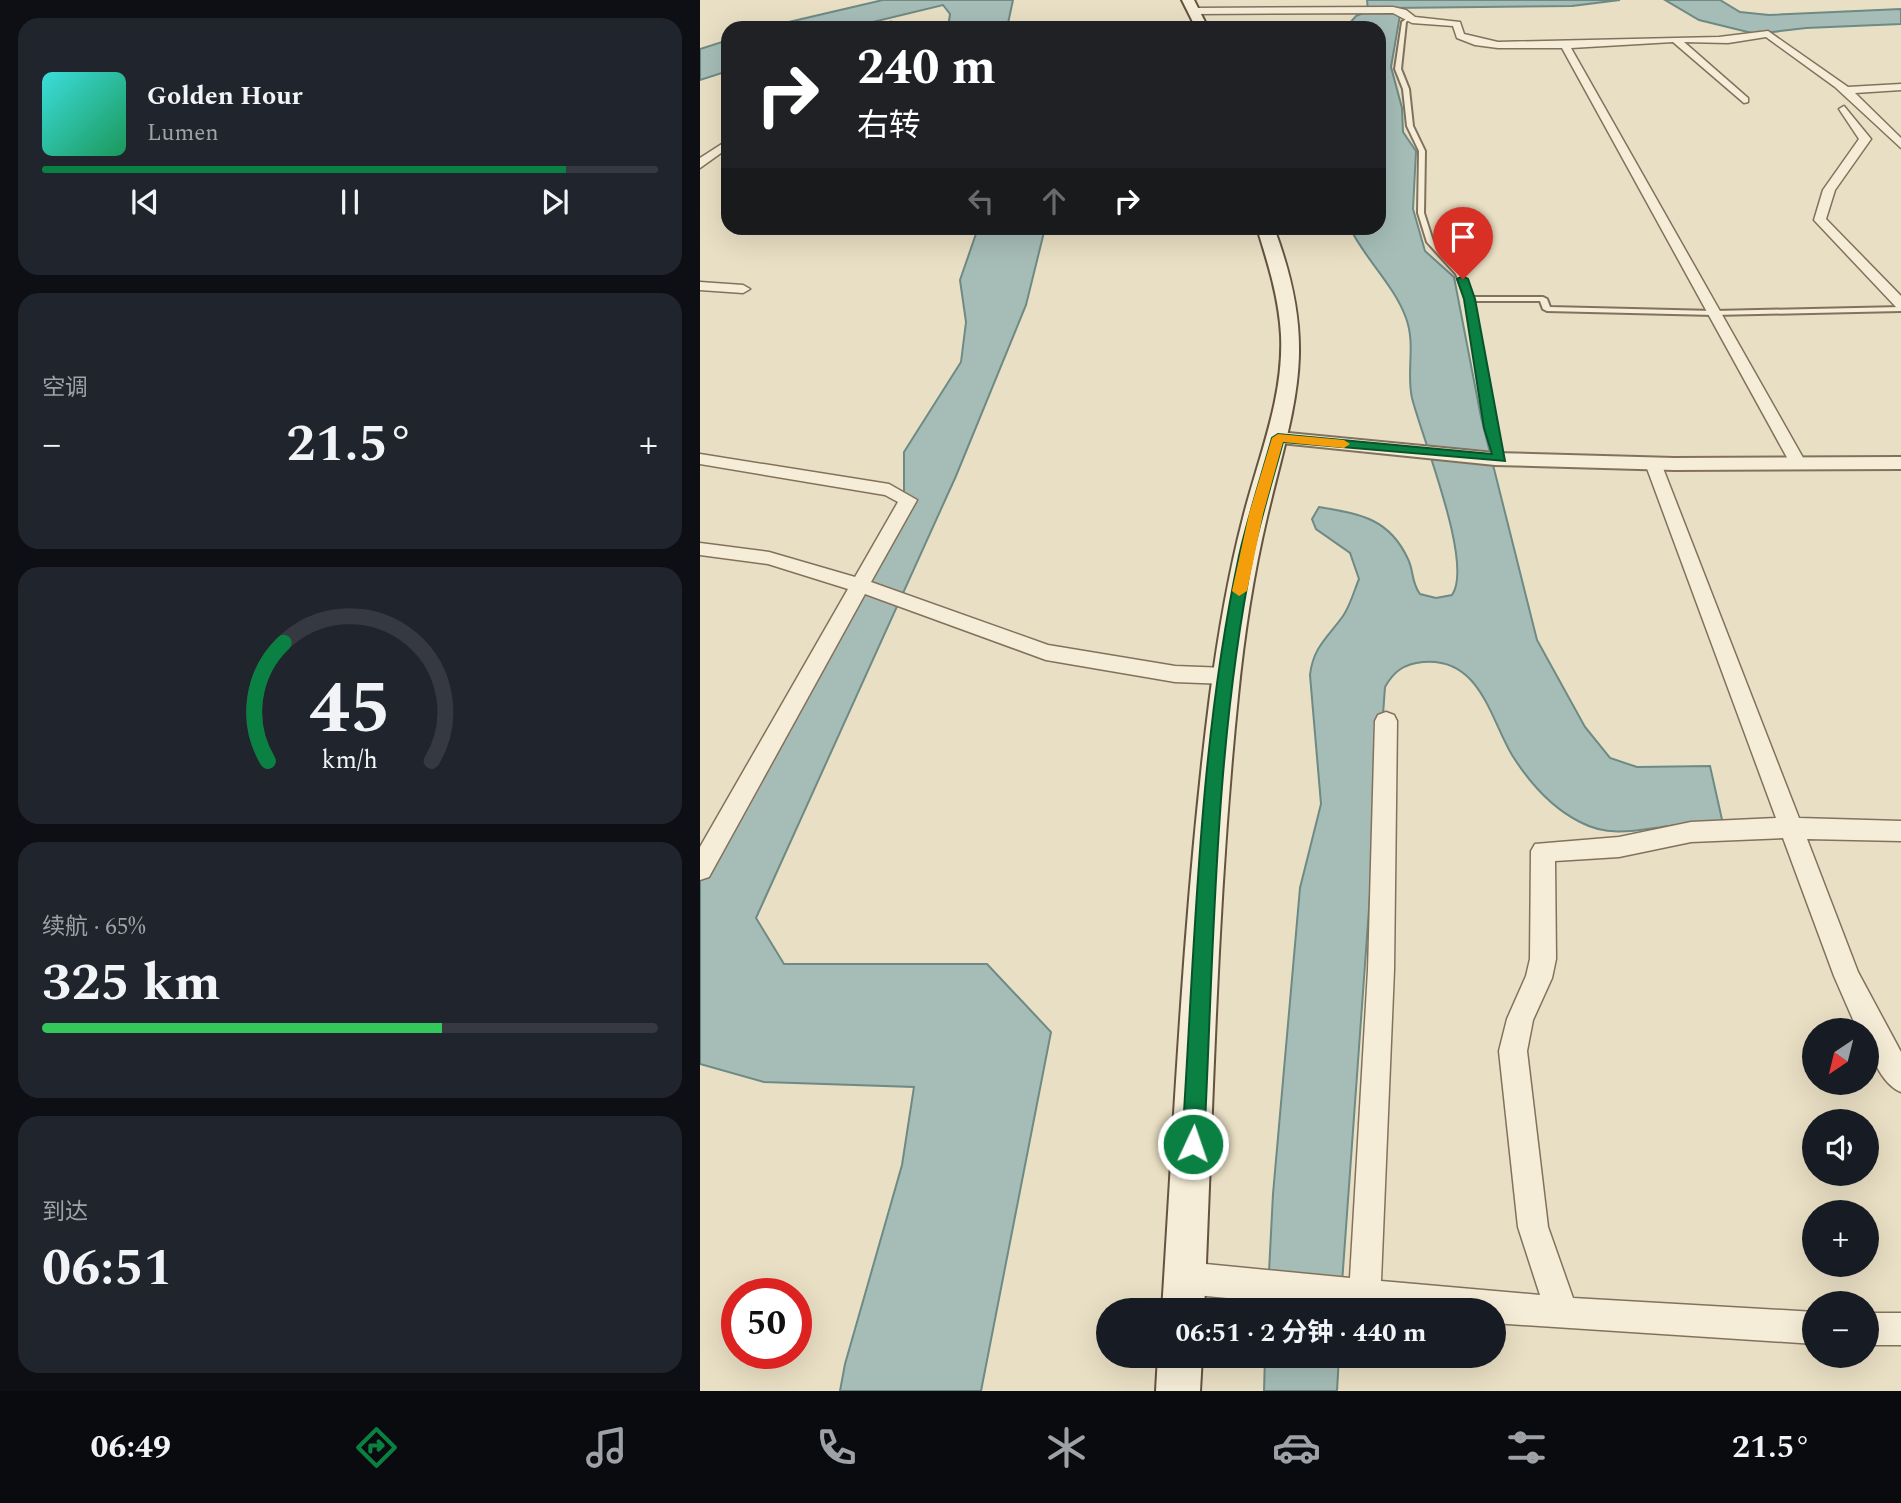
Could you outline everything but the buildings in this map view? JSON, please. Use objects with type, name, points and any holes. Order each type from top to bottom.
[{"type":"main road","points":[[1184,1298],[1214,793],[1227,676],[1246,555],[1278,438],[1289,378],[1291,341],[1284,292],[1268,235]]},
{"type":"main road","points":[[1178,1391],[1179,1368]]},
{"type":"street","points":[[1191,6],[1388,10],[1403,12],[1409,19],[1457,24],[1461,36],[1476,44],[1566,45],[1739,39],[1768,34],[1849,90],[1886,125],[1901,145]]},
{"type":"street","points":[[1676,40],[1744,100]]},
{"type":"street","points":[[1566,45],[1798,464]]},
{"type":"street","points":[[1849,90],[1901,87]]},
{"type":"street","points":[[1843,109],[1866,139],[1828,195],[1819,212],[1820,220],[1901,307]]},
{"type":"street","points":[[700,164],[721,148]]},
{"type":"street","points":[[700,286],[743,289]]},
{"type":"street","points":[[1278,438],[1498,459],[1653,463],[1901,463]]},
{"type":"street","points":[[700,459],[889,490],[908,500],[700,869]]},
{"type":"street","points":[[1653,463],[1847,976],[1868,1022],[1901,1078]]},
{"type":"street","points":[[700,549],[769,558],[859,586],[1046,652],[1175,674],[1227,676]]},
{"type":"street","points":[[1355,1294],[1381,970],[1386,722]]},
{"type":"street","points":[[1562,1313],[1546,1269],[1531,1213],[1513,1051],[1520,1019],[1539,978],[1543,959],[1543,850],[1619,847],[1690,832],[1792,828],[1901,831]]},
{"type":"street","points":[[1185,1278],[1562,1313],[1802,1327]]},
{"type":"street","points":[[1879,1329],[1901,1329]]},
{"type":"lane","points":[[1409,19],[1404,22],[1398,69],[1406,89],[1410,126],[1422,151],[1421,213],[1430,242],[1459,273],[1470,299],[1490,428],[1498,459]]},
{"type":"lane","points":[[1470,299],[1543,299],[1547,310],[1714,313],[1901,307]]},
{"type":"water","points":[[883,0],[1013,0],[1008,21],[949,21],[950,14],[943,5],[877,21],[793,21]]},
{"type":"water","points":[[1367,0],[1620,0],[1572,6],[1390,8],[1400,15],[1391,67],[1402,108],[1403,132],[1416,151],[1413,209],[1425,251],[1454,277],[1481,417],[1537,640],[1585,727],[1610,758],[1637,767],[1710,766],[1723,824],[1682,825],[1635,831],[1591,827],[1551,802],[1526,775],[1512,755],[1481,693],[1458,669],[1442,663],[1423,662],[1400,669],[1392,677],[1385,687],[1341,1298],[1268,1298],[1273,1194],[1300,888],[1321,804],[1310,675],[1314,657],[1345,612],[1359,579],[1350,553],[1316,529],[1312,519],[1319,507],[1348,512],[1382,526],[1400,545],[1410,563],[1420,594],[1436,598],[1452,595],[1457,579],[1452,530],[1410,388],[1409,328],[1394,294],[1354,235],[1386,235],[1386,21],[1352,21],[1368,11]]},
{"type":"water","points":[[1665,0],[1720,0],[1740,12],[1769,15],[1901,9],[1901,24],[1806,28],[1756,34],[1699,20]]},
{"type":"water","points":[[721,42],[721,73],[700,80],[700,49]]},
{"type":"water","points":[[976,235],[1043,235],[1026,305],[956,476],[756,918],[784,964],[987,964],[1051,1032],[981,1391],[840,1391],[845,1364],[902,1165],[914,1087],[764,1082],[700,1064],[700,875],[904,510],[904,452],[961,362],[966,322],[960,280]]},
{"type":"water","points":[[1265,1368],[1338,1368],[1337,1391],[1264,1391]]},
{"type":"slow traffic","points":[[1239,591],[1256,514],[1278,438],[1344,444]]},
{"type":"route","points":[[1193,1144],[1214,793],[1224,695],[1246,555],[1278,438],[1500,459],[1490,428],[1470,299],[1463,279]]}]
